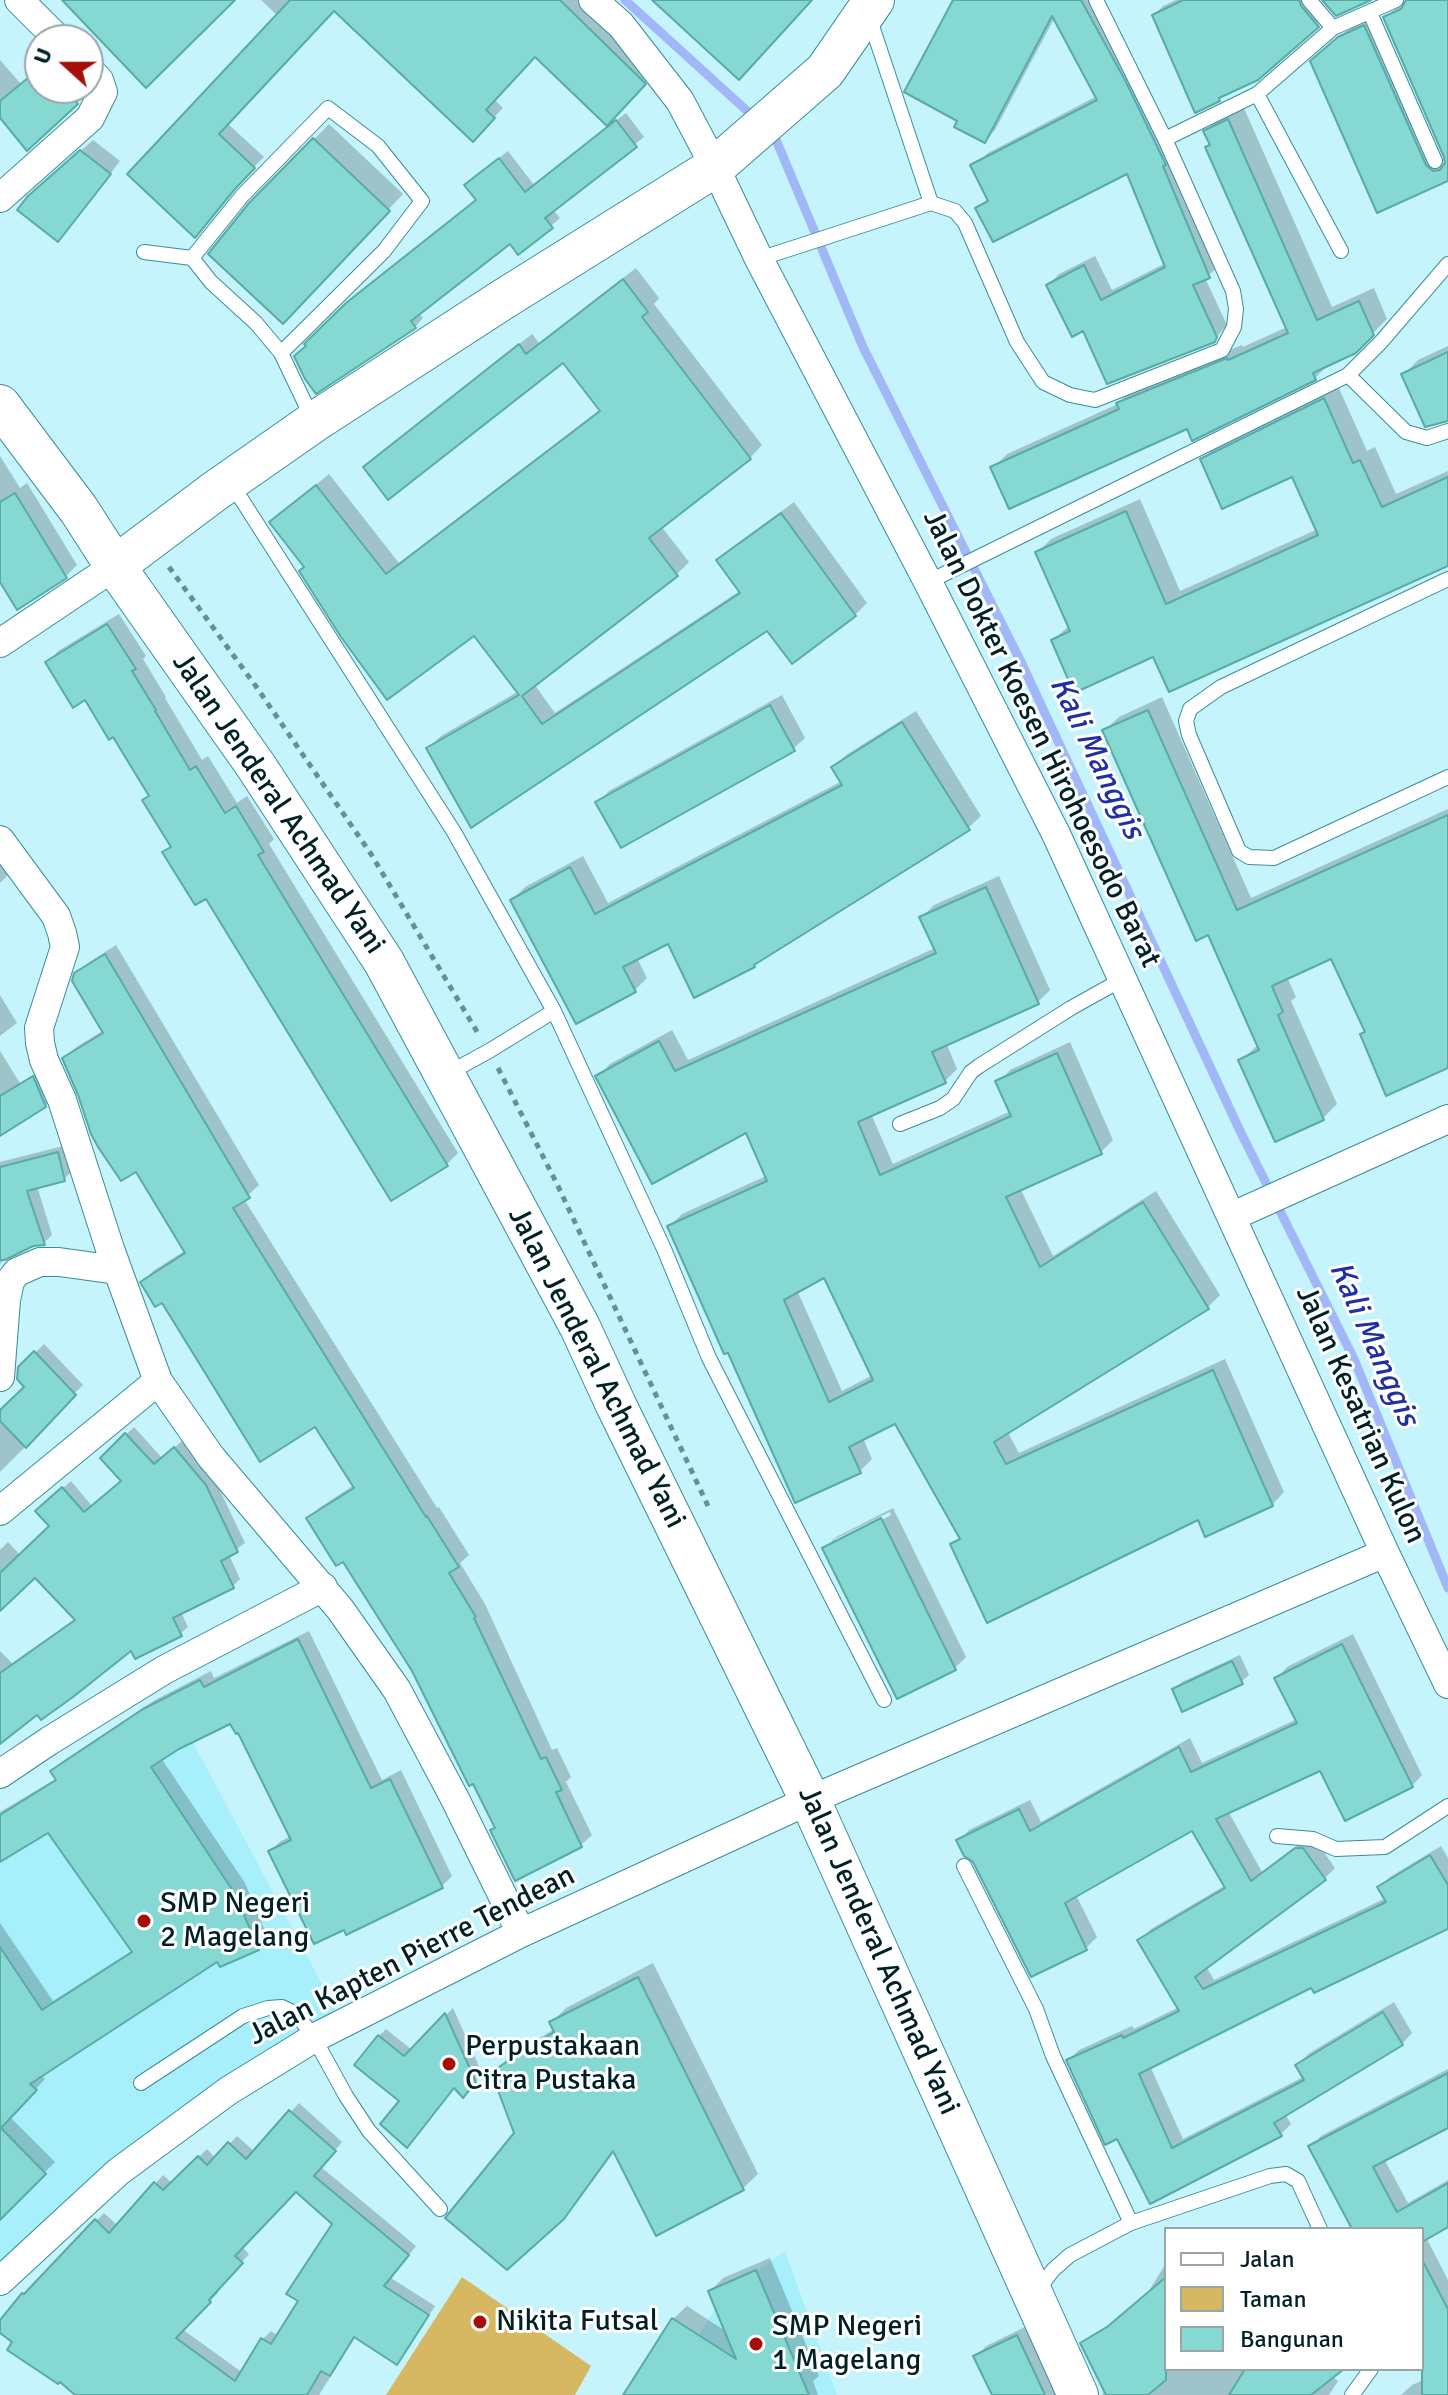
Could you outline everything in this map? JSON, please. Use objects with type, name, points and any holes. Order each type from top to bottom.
[{"type":"main road","points":[[115,566],[314,422],[715,167],[825,71],[865,3]]},
{"type":"main road","name":"Jalan Jenderal Achmad Yani","points":[[0,405],[79,510],[256,766],[384,962],[580,1327],[810,1800],[1078,2395]]},
{"type":"street","points":[[19,0],[43,24]]},
{"type":"street","name":"Jalan Dokter Koesen Hirohoesodo Barat","points":[[593,0],[621,25],[680,101],[715,167],[759,259],[1056,834],[1233,1216]]},
{"type":"street","points":[[0,198],[90,118],[97,104]]},
{"type":"street","points":[[0,643],[115,566]]},
{"type":"street","points":[[0,840],[56,916],[62,933],[65,947],[39,1028],[40,1043],[158,1381],[211,1457],[323,1587],[397,1690],[521,1933]]},
{"type":"street","points":[[1233,1216],[1448,1119]]},
{"type":"street","name":"Jalan Kesatrian Kulon","points":[[1233,1216],[1385,1553],[1448,1684]]},
{"type":"street","points":[[0,1377],[6,1300],[10,1281],[17,1272],[40,1262],[117,1270]]},
{"type":"street","points":[[0,1511],[158,1381]]},
{"type":"street","name":"Jalan Kapten Pierre Tendean","points":[[0,2281],[118,2172],[228,2091],[314,2038],[521,1933],[810,1800],[1385,1553]]},
{"type":"street","points":[[0,1774],[164,1670],[323,1587]]},
{"type":"lane","points":[[759,259],[931,203],[955,211],[965,223],[1017,342],[1043,382],[1070,395],[1095,400],[1222,350],[1234,327],[1236,309],[1233,291],[1165,139],[1096,0]]},
{"type":"lane","points":[[1309,0],[1333,28]]},
{"type":"lane","points":[[1165,139],[1257,94],[1333,28],[1396,0]]},
{"type":"lane","points":[[865,3],[931,203]]},
{"type":"lane","points":[[1370,13],[1435,161]]},
{"type":"lane","points":[[1257,94],[1341,251]]},
{"type":"lane","points":[[192,258],[242,196],[328,108],[378,146],[422,201],[384,251],[281,353]]},
{"type":"lane","points":[[144,252],[192,258],[211,282],[256,323],[281,353],[314,422]]},
{"type":"lane","points":[[928,582],[1348,375],[1381,342],[1448,264]]},
{"type":"lane","points":[[1348,375],[1406,432],[1427,438],[1448,431]]},
{"type":"lane","points":[[229,481],[454,832],[554,1011],[658,1235],[709,1358],[884,1700]]},
{"type":"lane","points":[[1448,579],[1221,687],[1190,709],[1186,721],[1189,735],[1239,851],[1249,857],[1274,858],[1448,777]]},
{"type":"lane","points":[[900,1124],[940,1108],[953,1099],[971,1072],[979,1066],[1123,979]]},
{"type":"lane","points":[[445,1075],[554,1011]]},
{"type":"lane","points":[[1277,1836],[1313,1839],[1336,1849],[1385,1847],[1448,1806]]},
{"type":"lane","points":[[964,1866],[1036,2009],[1053,2056],[1131,2223]]},
{"type":"lane","points":[[141,2083],[243,2016],[282,2007],[297,2014],[314,2038],[369,2131],[440,2209]]},
{"type":"lane","points":[[1034,2295],[1053,2270],[1070,2255],[1131,2223],[1270,2176],[1286,2174],[1298,2181],[1319,2227]]},
{"type":"lane","points":[[1352,2395],[1370,2371]]},
{"type":"shaded area","name":"SMP Negeri 2 Magelang","points":[[172,1703],[340,2018],[0,2262],[0,1824]]},
{"type":"shaded area","name":"SMP Negeri 1 Magelang","points":[[785,2251],[837,2395],[661,2395],[725,2293]]},
{"type":"green space","name":"Nikita Futsal","points":[[462,2277],[591,2366],[575,2395],[386,2395]]},
{"type":"building","points":[[62,0],[235,0],[146,88],[104,44],[104,24],[85,24]]},
{"type":"building","points":[[290,0],[560,0],[646,84],[607,126],[535,57],[486,110],[495,118],[473,142],[334,11],[219,134],[255,168],[195,238],[127,174]]},
{"type":"building","points":[[652,0],[812,0],[739,80]]},
{"type":"building","points":[[953,0],[1081,0],[1126,82],[1166,165],[1163,166],[1210,278],[1193,285],[1217,337],[1215,342],[1107,384],[1083,331],[1072,337],[1046,285],[1084,265],[1101,300],[1165,267],[1127,174],[993,242],[975,208],[988,201],[970,165],[1097,100],[1052,16],[985,143],[954,127],[957,121],[904,92]]},
{"type":"building","points":[[1183,0],[1299,0],[1319,27],[1258,80],[1195,113],[1152,15]]},
{"type":"building","points":[[1322,0],[1371,0],[1336,16]]},
{"type":"building","points":[[1406,0],[1448,0],[1448,181],[1377,213],[1310,61],[1338,37],[1364,25],[1426,165],[1433,171],[1440,170],[1445,163],[1444,157],[1383,17],[1401,9]]},
{"type":"building","points":[[24,81],[24,104],[78,104],[27,151],[0,118],[0,101]]},
{"type":"building","points":[[1228,119],[1317,320],[1359,301],[1374,335],[1356,353],[1313,373],[1316,380],[1192,441],[1187,429],[1009,509],[990,467],[1119,409],[1116,403],[1288,333],[1205,147],[1210,145],[1203,131]]},
{"type":"building","points":[[616,120],[637,147],[545,218],[553,228],[518,255],[510,244],[411,321],[416,328],[316,394],[294,356],[346,303],[476,200],[464,185],[499,158],[525,192]]},
{"type":"building","points":[[313,138],[390,211],[283,324],[208,254],[249,203]]},
{"type":"building","points":[[80,150],[111,174],[58,242],[17,210],[27,197]]},
{"type":"building","points":[[623,279],[648,312],[642,317],[751,459],[649,538],[678,576],[522,696],[542,724],[740,593],[716,560],[781,513],[856,616],[792,664],[767,631],[471,828],[426,748],[519,695],[474,636],[387,700],[341,637],[299,571],[304,567],[269,522],[316,485],[386,574],[600,411],[563,363],[388,500],[363,467],[519,344],[526,354]]},
{"type":"building","points":[[1448,352],[1448,421],[1425,427],[1401,374]]},
{"type":"building","points":[[1324,398],[1353,463],[1360,460],[1382,507],[1448,477],[1448,566],[1169,692],[1153,657],[1074,693],[1051,640],[1070,631],[1035,552],[1126,511],[1166,604],[1318,535],[1292,477],[1222,509],[1200,459]]},
{"type":"building","points":[[15,493],[67,578],[17,610],[0,582],[0,502]]},
{"type":"building","points":[[107,624],[136,669],[132,671],[190,770],[196,766],[225,813],[236,806],[264,852],[258,855],[448,1166],[391,1201],[206,899],[195,905],[162,852],[171,847],[142,800],[149,796],[113,737],[109,740],[85,700],[73,708],[45,662]]},
{"type":"building","points":[[770,705],[795,751],[621,848],[595,802]]},
{"type":"building","points":[[1148,710],[1237,910],[1448,815],[1448,1068],[1386,1096],[1360,1034],[1365,1032],[1331,959],[1272,986],[1283,1012],[1278,1015],[1324,1120],[1275,1142],[1238,1060],[1259,1050],[1208,935],[1196,941],[1102,730]]},
{"type":"building","points":[[902,722],[970,830],[755,967],[694,998],[668,944],[623,967],[636,992],[576,1024],[510,900],[570,867],[595,914],[842,785],[831,767]]},
{"type":"building","points":[[986,887],[1039,1004],[932,1052],[946,1083],[858,1122],[880,1175],[1011,1116],[995,1081],[1057,1053],[1102,1154],[1006,1197],[1040,1267],[1143,1202],[1209,1309],[994,1442],[1006,1464],[1213,1370],[1273,1506],[1205,1537],[1198,1520],[987,1623],[950,1544],[960,1539],[895,1424],[849,1447],[861,1473],[795,1503],[667,1226],[767,1181],[746,1133],[652,1184],[595,1076],[659,1041],[675,1071],[936,953],[919,917]],"holes":[[[824,1278],[873,1380],[829,1402],[784,1300]]]},
{"type":"building","points":[[105,954],[250,1198],[233,1208],[459,1567],[449,1573],[476,1617],[541,1759],[546,1757],[562,1790],[556,1792],[582,1847],[515,1881],[490,1830],[495,1828],[473,1784],[469,1786],[412,1671],[343,1562],[336,1566],[306,1518],[354,1488],[315,1427],[260,1462],[162,1303],[155,1307],[140,1282],[185,1253],[136,1172],[121,1181],[98,1147],[62,1058],[103,1033],[72,981],[74,973]]},
{"type":"building","points":[[33,1076],[46,1107],[0,1136],[0,1096]]},
{"type":"building","points":[[58,1152],[65,1181],[27,1191],[45,1245],[33,1246],[0,1260],[0,1167]]},
{"type":"building","points":[[34,1351],[76,1395],[26,1448],[0,1421],[0,1410],[24,1387],[17,1379],[18,1367]]},
{"type":"building","points":[[125,1433],[154,1464],[174,1447],[206,1485],[238,1552],[221,1561],[234,1588],[173,1618],[182,1636],[135,1659],[131,1651],[41,1720],[37,1715],[0,1744],[0,1673],[75,1620],[35,1578],[0,1611],[0,1573],[49,1526],[35,1511],[62,1487],[84,1512],[121,1481],[100,1458]]},
{"type":"building","points":[[881,1518],[956,1670],[897,1699],[822,1548]]},
{"type":"building","points":[[298,1639],[371,1788],[390,1779],[443,1888],[346,1935],[344,1930],[314,1944],[268,1851],[291,1840],[238,1733],[230,1724],[179,1749],[151,1767],[235,1894],[259,1950],[220,1967],[217,1962],[30,2084],[37,2090],[1,2128],[46,2174],[0,2220],[0,1947],[42,2010],[132,1952],[48,1833],[0,1862],[0,1815],[56,1780],[50,1771],[143,1709],[200,1680],[204,1687]]},
{"type":"building","points":[[1342,1644],[1413,1787],[1345,1821],[1320,1771],[1216,1819],[1251,1881],[1295,1848],[1303,1848],[1326,1880],[1195,1977],[1203,1989],[1386,1902],[1377,1887],[1430,1855],[1448,1885],[1448,1929],[1314,1993],[1311,1988],[1139,2074],[1172,2148],[1304,2080],[1295,2065],[1383,2012],[1403,2045],[1274,2123],[1282,2136],[1150,2204],[1117,2139],[1105,2145],[1066,2060],[1122,2035],[1123,2038],[1179,2011],[1137,1940],[1225,1888],[1192,1831],[1065,1903],[1087,1950],[1031,1977],[973,1862],[964,1856],[956,1840],[1019,1809],[1030,1831],[1179,1747],[1191,1772],[1297,1723],[1274,1678]]},
{"type":"building","points":[[1232,1661],[1243,1684],[1182,1712],[1172,1689]]},
{"type":"building","points":[[638,1977],[744,2190],[656,2236],[613,2151],[564,2219],[507,2270],[445,2218],[514,2133],[491,2072],[554,2032],[549,2022]]},
{"type":"building","points":[[445,2013],[476,2082],[463,2098],[454,2088],[407,2148],[380,2124],[399,2101],[354,2065],[378,2035],[404,2056]]},
{"type":"building","points":[[1448,2073],[1448,2128],[1373,2167],[1397,2212],[1448,2183],[1448,2227],[1424,2241],[1424,2227],[1351,2227],[1308,2146]]},
{"type":"building","points":[[289,2110],[336,2151],[314,2176],[409,2255],[384,2286],[429,2315],[397,2365],[354,2337],[330,2376],[321,2371],[307,2395],[75,2395],[60,2382],[58,2384],[7,2350],[12,2342],[0,2333],[0,2320],[22,2293],[95,2219],[109,2233],[154,2182],[163,2190],[198,2156],[207,2165],[228,2142],[246,2159]],"holes":[[[296,2192],[332,2224],[286,2294],[298,2301],[271,2344],[261,2338],[235,2381],[176,2338],[243,2263],[235,2256]]]},
{"type":"building","points":[[1424,2264],[1448,2309],[1448,2395],[1422,2395]]},
{"type":"building","name":"SMP Negeri 1 Magelang","points":[[756,2270],[809,2395],[623,2395],[672,2318],[736,2359],[708,2291]]},
{"type":"building","points":[[1164,2279],[1166,2380],[1148,2395],[1106,2395],[1080,2343],[1107,2327]]},
{"type":"building","points":[[1017,2335],[1045,2395],[992,2395],[973,2356]]},
{"type":"building","points":[[1244,2371],[1341,2371],[1311,2395],[1229,2395]]},
{"type":"waterway","name":"Kali Manggis","points":[[625,0],[756,119]]},
{"type":"waterway","name":"Kali Manggis","points":[[770,131],[863,347],[1021,662],[1241,1133],[1354,1359],[1448,1588]]},
{"type":"place","name":"SMP Negeri 2 Magelang","points":[[144,1921]]},
{"type":"place","name":"Perpustakaan Citra Pustaka","points":[[449,2064]]},
{"type":"place","name":"Nikita Futsal","points":[[480,2322]]},
{"type":"place","name":"SMP Negeri 1 Magelang","points":[[756,2344]]}]
